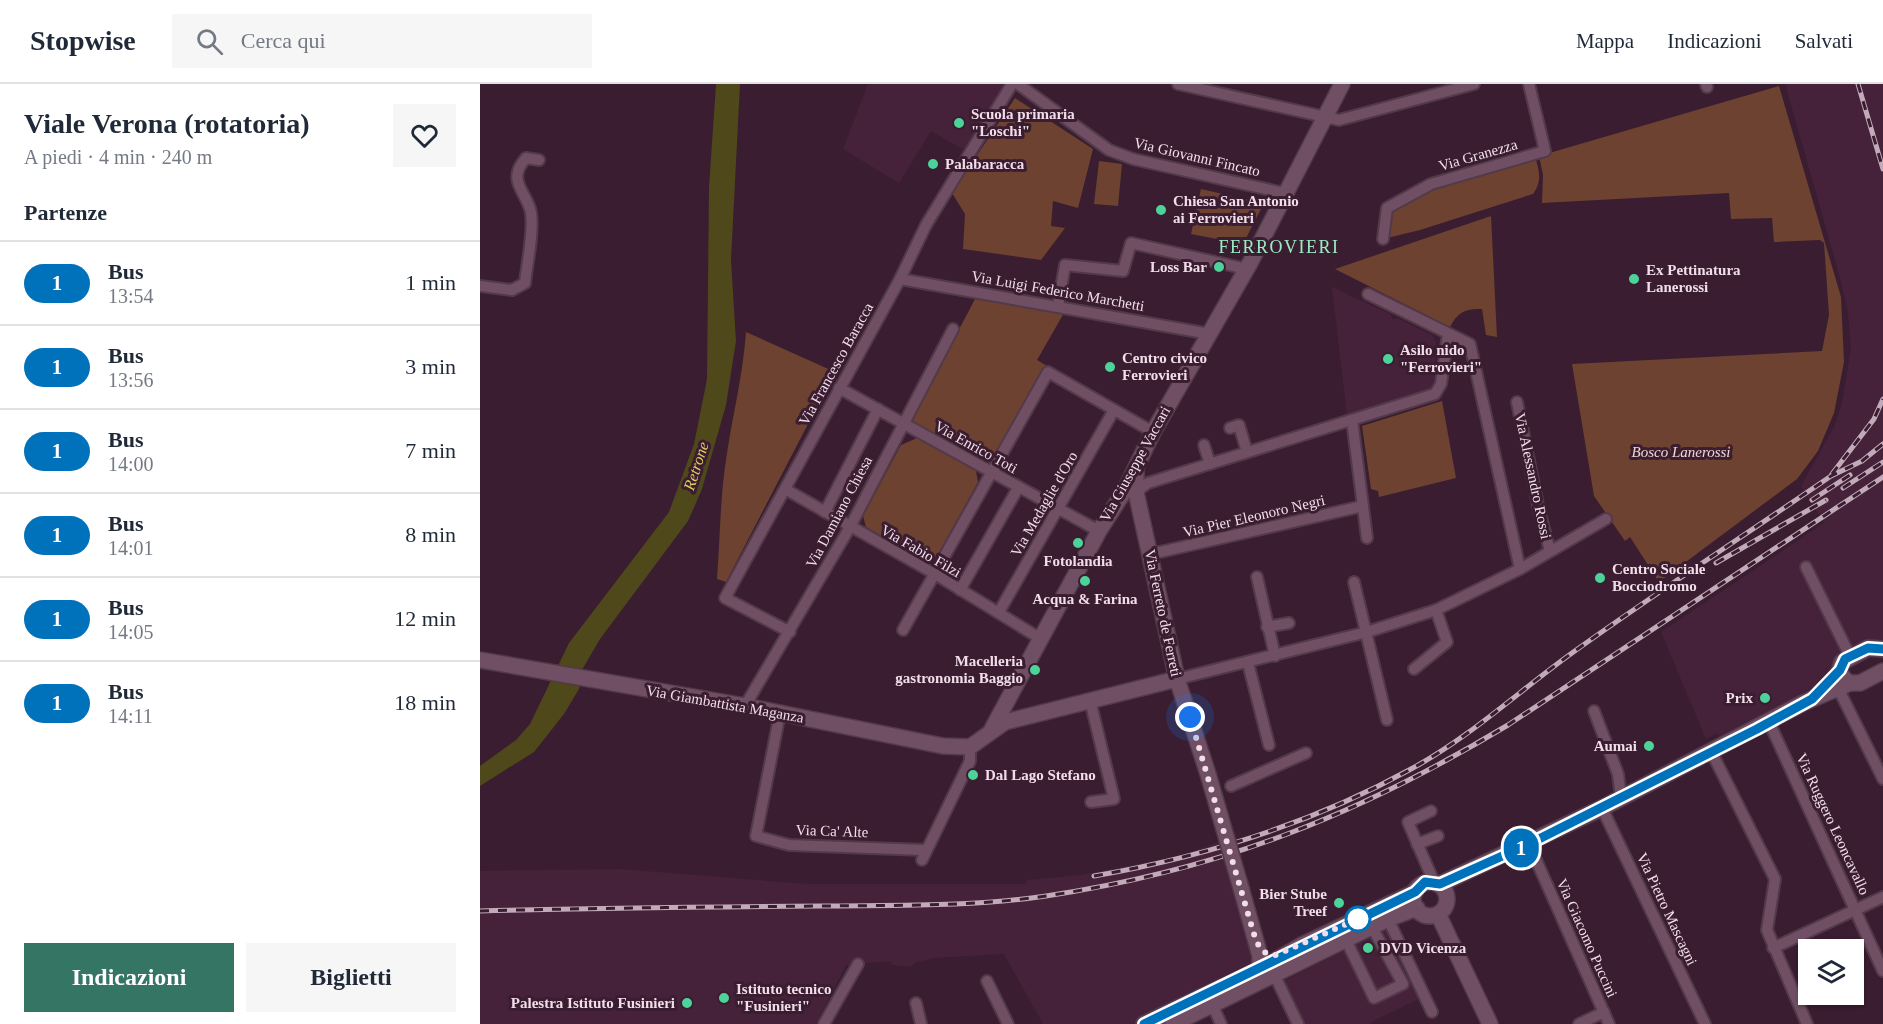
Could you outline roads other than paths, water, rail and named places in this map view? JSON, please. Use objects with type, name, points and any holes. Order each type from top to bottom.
[{"type":"main road","name":"Via Giuseppe Vaccari","points":[[1136,468],[1152,432],[1249,266],[1284,193],[1342,84]]},
{"type":"main road","name":"Via Ferreto de Ferreti","points":[[1136,468],[1130,491],[1151,554],[1177,679],[1208,774],[1254,935],[1268,971]]},
{"type":"main road","name":"Via Giuseppe Vaccari","points":[[993,729],[1099,531],[1130,491]]},
{"type":"main road","points":[[1812,699],[1840,670],[1842,662],[1851,650],[1883,649]]},
{"type":"main road","name":"Via Giambattista Maganza","points":[[480,660],[745,706],[943,746],[970,747]]},
{"type":"main road","points":[[1840,670],[1844,686]]},
{"type":"main road","points":[[1254,935],[1263,951],[1270,955],[1302,945],[1415,892],[1421,884],[1440,886],[1602,808],[1812,699],[1844,686],[1860,683],[1883,671]]},
{"type":"main road","name":"Via Alessandro Rossi","points":[[993,729],[1005,722],[1028,715],[1177,679]]},
{"type":"main road","points":[[1010,701],[1014,709],[1028,715]]},
{"type":"main road","points":[[970,747],[993,729]]},
{"type":"main road","points":[[1415,892],[1417,908],[1425,915],[1438,914],[1446,906],[1440,886]]},
{"type":"main road","points":[[1268,971],[1346,940],[1388,919],[1417,908]]},
{"type":"main road","points":[[1438,914],[1490,1024]]},
{"type":"main road","points":[[1173,1024],[1212,1004],[1233,987],[1251,962],[1254,935]]},
{"type":"main road","points":[[1144,1024],[1258,978],[1302,945]]},
{"type":"street","name":"Via Francesco Baracca","points":[[790,632],[725,598],[838,388],[900,279],[926,225],[1012,84]]},
{"type":"street","name":"Via Giovanni Fincato","points":[[1017,84],[1109,150],[1133,159],[1284,193]]},
{"type":"street","points":[[1178,84],[1340,120],[1474,84]]},
{"type":"street","name":"Via Granezza","points":[[1383,239],[1388,208],[1405,198],[1431,184],[1545,151],[1529,84]]},
{"type":"street","points":[[480,286],[512,290],[525,283],[531,213],[518,186],[519,165],[526,158],[539,159]]},
{"type":"street","points":[[1058,306],[1065,265],[1123,271],[1131,243],[1249,266]]},
{"type":"street","name":"Via Luigi Federico Marchetti","points":[[900,279],[1210,334]]},
{"type":"street","points":[[1368,294],[1470,344],[1520,569]]},
{"type":"street","name":"Via Damiano Chiesa","points":[[745,706],[850,527],[953,329]]},
{"type":"street","points":[[1130,491],[1148,483],[1435,394],[1441,384],[1448,334]]},
{"type":"street","points":[[903,630],[1048,372],[1152,432]]},
{"type":"street","name":"Via Enrico Toti","points":[[838,388],[1099,531]]},
{"type":"street","name":"Via Alessandro Rossi","points":[[1517,402],[1539,510],[1550,551]]},
{"type":"street","points":[[825,512],[878,409]]},
{"type":"street","name":"Via Medaglie d'Oro","points":[[999,612],[1059,511],[1114,410]]},
{"type":"street","points":[[1352,420],[1366,538]]},
{"type":"street","points":[[1230,428],[1239,425],[1247,452]]},
{"type":"street","points":[[1204,445],[1210,464]]},
{"type":"street","points":[[960,590],[1018,488]]},
{"type":"street","name":"Via Fabio Filzi","points":[[785,489],[935,574],[1041,639]]},
{"type":"street","name":"Via Pier Eleonoro Negri","points":[[1151,554],[1363,506]]},
{"type":"street","name":"Via Alessandro Rossi","points":[[1177,679],[1367,632],[1436,610],[1520,569],[1606,519]]},
{"type":"street","points":[[1806,567],[1851,650]]},
{"type":"street","points":[[1257,577],[1275,656]]},
{"type":"street","points":[[1354,582],[1387,720]]},
{"type":"street","points":[[1414,669],[1447,642],[1436,610]]},
{"type":"street","points":[[1268,627],[1289,623]]},
{"type":"street","points":[[1248,663],[1269,745]]},
{"type":"street","points":[[1844,686],[1883,779]]},
{"type":"street","points":[[1090,700],[1113,799],[1091,802]]},
{"type":"street","points":[[1594,711],[1618,774],[1621,797]]},
{"type":"street","name":"Via Ca' Alte","points":[[780,714],[756,836],[789,845],[923,855],[944,818],[970,761],[970,747]]},
{"type":"street","name":"Via Ruggero Leoncavallo","points":[[1769,722],[1883,971]]},
{"type":"street","points":[[1711,751],[1775,879],[1767,930],[1807,1024]]},
{"type":"street","points":[[1231,786],[1306,753]]},
{"type":"street","name":"Via Pietro Mascagni","points":[[1602,808],[1705,1024]]},
{"type":"street","points":[[1431,811],[1408,822],[1416,844],[1440,886]]},
{"type":"street","points":[[1416,844],[1438,836]]},
{"type":"street","name":"Via Giacomo Puccini","points":[[1529,844],[1609,1024]]},
{"type":"street","points":[[1773,948],[1883,897]]},
{"type":"street","points":[[1388,919],[1432,1012]]},
{"type":"street","points":[[1346,940],[1374,998],[1403,984],[1372,927]]},
{"type":"street","points":[[824,1024],[858,964]]},
{"type":"street","points":[[1268,971],[1298,1024]]},
{"type":"street","points":[[987,981],[1008,1024]]},
{"type":"street","points":[[916,1003],[921,1024]]},
{"type":"street","points":[[1212,1004],[1221,1024]]},
{"type":"street","name":"Via Giacomo Puccini","points":[[1579,1024],[1604,1012]]},
{"type":"water","name":"Retrone","points":[[716,84],[740,84],[731,260],[736,341],[726,405],[702,489],[688,521],[600,639],[583,668],[579,689],[564,714],[534,752],[480,786],[480,766],[516,740],[530,724],[569,643],[669,512],[694,444],[707,379],[709,187]]},
{"type":"railway","points":[[1858,84],[1883,169]]},
{"type":"railway","points":[[1832,474],[1874,419],[1883,399]]},
{"type":"railway","points":[[1094,876],[1176,859],[1257,836],[1335,806],[1411,769],[1473,729],[1572,653],[1636,608],[1831,476],[1862,461],[1883,444]]},
{"type":"railway","points":[[1843,488],[1883,462]]},
{"type":"railway","points":[[1812,500],[1850,475]]},
{"type":"railway","points":[[480,911],[962,904],[1018,900],[1110,885],[1229,854],[1342,812],[1397,786],[1508,725],[1883,477]]},
{"type":"railway","points":[[1716,563],[1826,500]]},
{"type":"place","name":"Scuola primaria \"Loschi\"","points":[[959,123]]},
{"type":"place","name":"Palabaracca","points":[[933,164]]},
{"type":"place","name":"Chiesa San Antonio ai Ferrovieri","points":[[1161,210]]},
{"type":"place","name":"Loss Bar","points":[[1219,267]]},
{"type":"place","name":"Ex Pettinatura Lanerossi","points":[[1634,279]]},
{"type":"place","name":"Asilo nido \"Ferrovieri\"","points":[[1388,359]]},
{"type":"place","name":"Centro civico Ferrovieri","points":[[1110,367]]},
{"type":"place","name":"Fotolandia","points":[[1078,543]]},
{"type":"place","name":"Centro Sociale Bocciodromo","points":[[1600,578]]},
{"type":"place","name":"Acqua & Farina","points":[[1085,581]]},
{"type":"place","name":"Macelleria gastronomia Baggio","points":[[1035,670]]},
{"type":"place","name":"Prix","points":[[1765,698]]},
{"type":"place","name":"Aumai","points":[[1649,746]]},
{"type":"place","name":"Dal Lago Stefano","points":[[973,775]]},
{"type":"place","name":"Bier Stube Treef","points":[[1339,903]]},
{"type":"place","name":"DVD Vicenza","points":[[1368,948]]},
{"type":"place","name":"Istituto tecnico \"Fusinieri\"","points":[[724,998]]},
{"type":"place","name":"Palestra Istituto Fusinieri","points":[[687,1003]]},
{"type":"district","name":"FERROVIERI","points":[[1279,247]]},
{"type":"park label","name":"Bosco Lanerossi","points":[[1681,452]]}]
